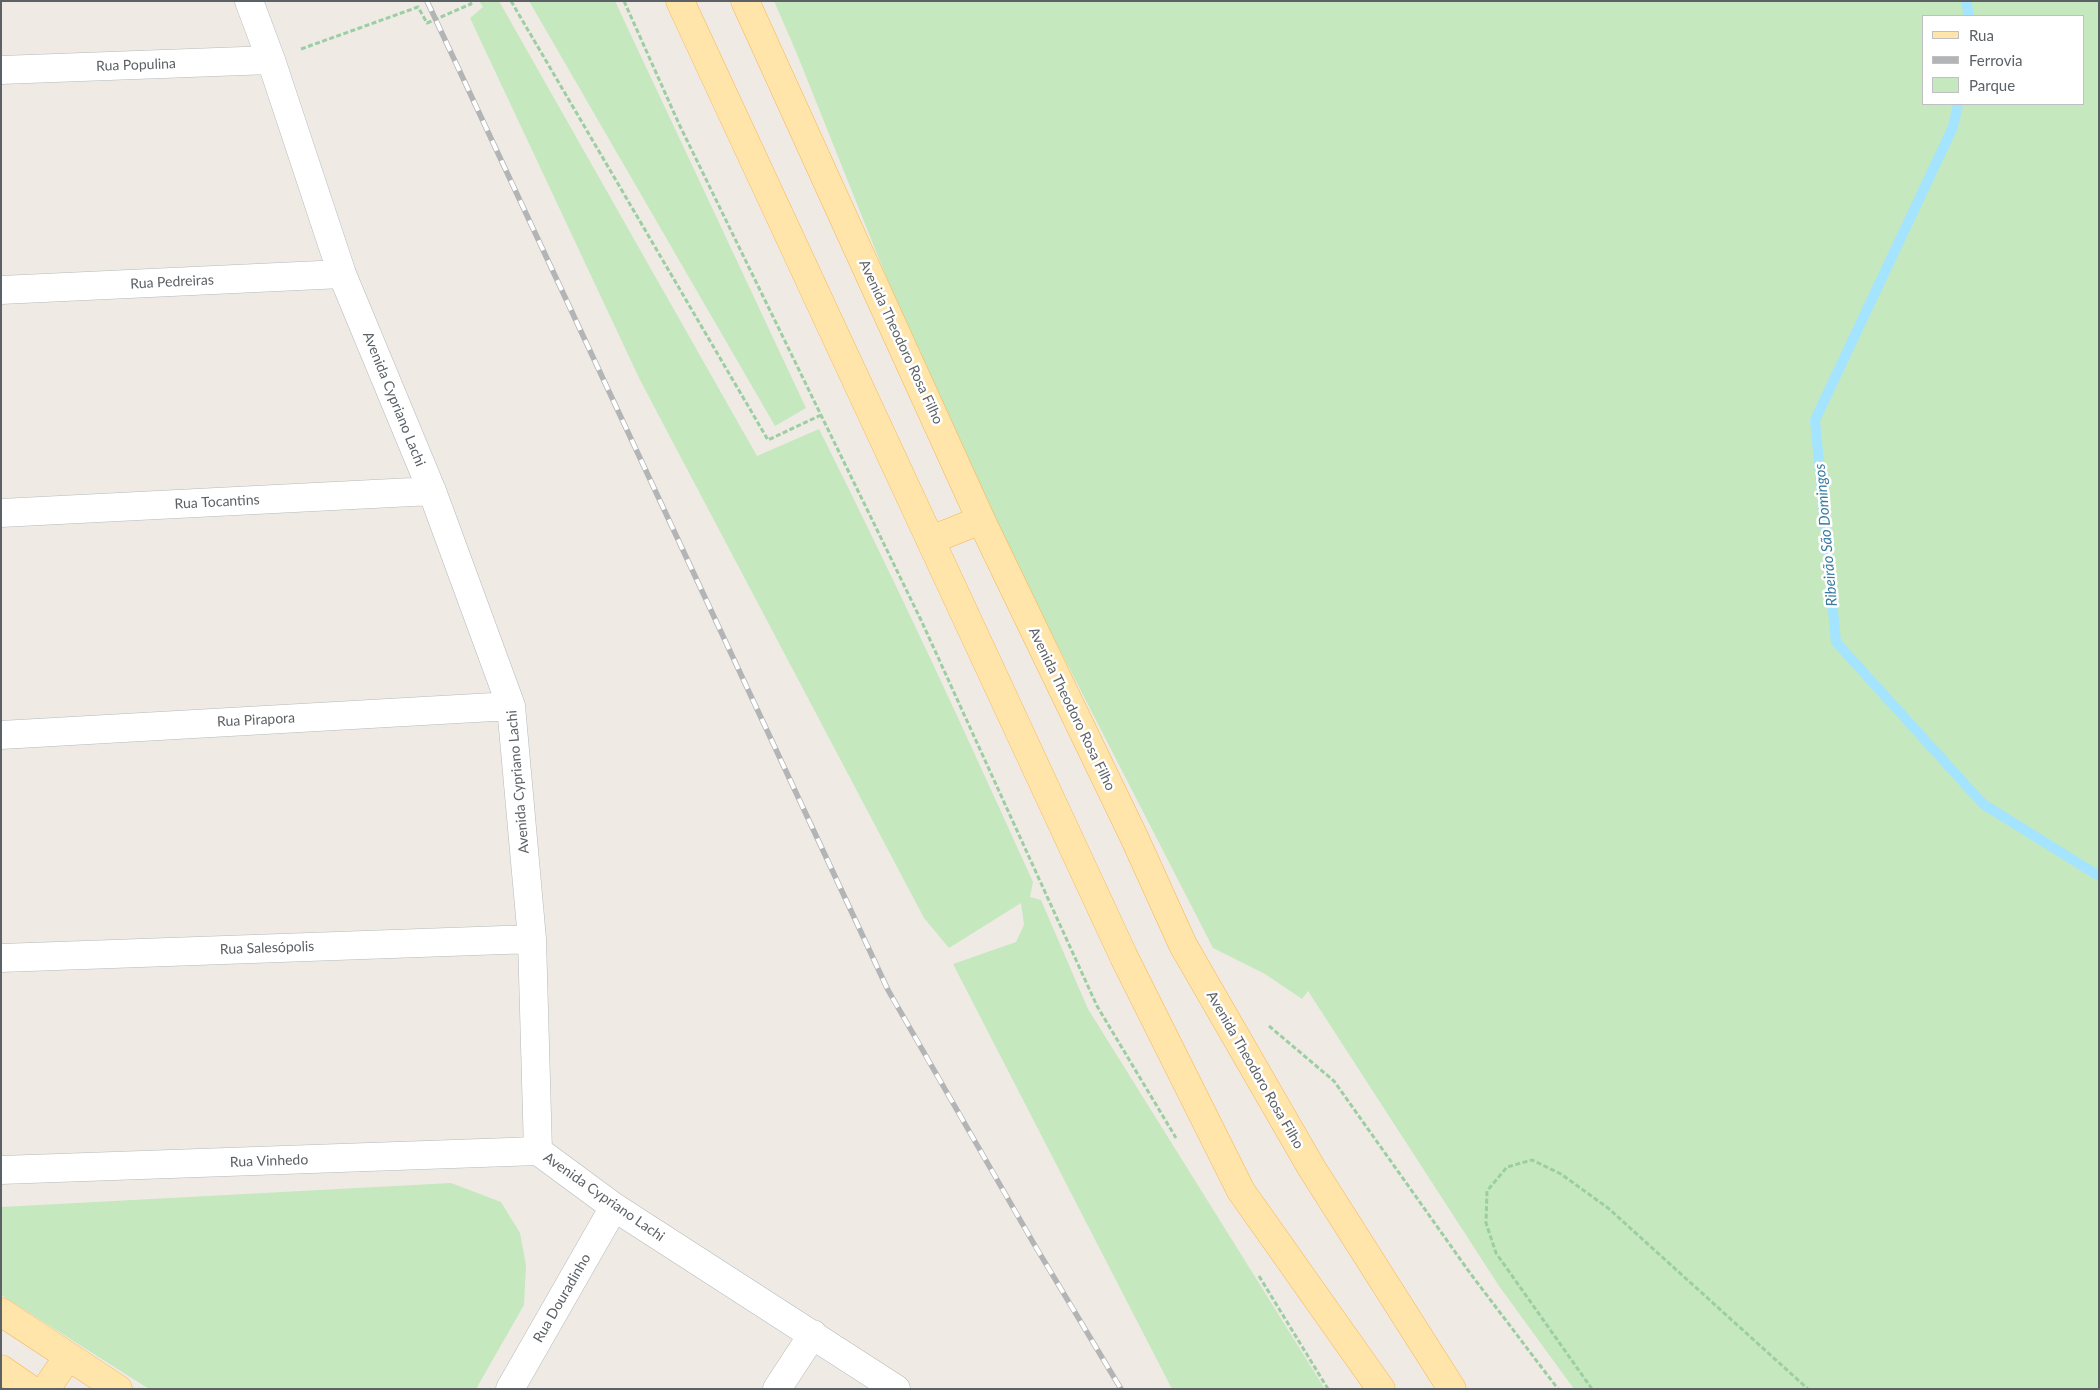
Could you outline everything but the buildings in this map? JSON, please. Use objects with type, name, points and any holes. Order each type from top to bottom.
[{"type":"main road","points":[[680,1],[1124,956],[1241,1190],[1381,1389]]},
{"type":"main road","name":"Avenida Theodoro Rosa Filho","points":[[746,1],[981,520],[1134,837],[1183,945],[1311,1167],[1452,1389]]},
{"type":"main road","points":[[931,540],[981,520]]},
{"type":"main road","points":[[1,1312],[118,1389]]},
{"type":"main road","points":[[46,1389],[68,1357]]},
{"type":"main road","points":[[1,1369],[30,1389]]},
{"type":"street","name":"Avenida Cypriano Lachi","points":[[249,1],[271,60],[342,274],[432,491],[511,706],[532,938],[538,1151],[614,1207],[896,1389]]},
{"type":"street","name":"Rua Populina","points":[[1,70],[271,60]]},
{"type":"street","name":"Rua Pedreiras","points":[[1,290],[342,274]]},
{"type":"street","name":"Rua Tocantins","points":[[1,514],[432,491]]},
{"type":"street","name":"Rua Pirapora","points":[[1,735],[511,706]]},
{"type":"street","name":"Rua Salesópolis","points":[[1,958],[532,938]]},
{"type":"street","name":"Rua Vinhedo","points":[[1,1170],[538,1151]]},
{"type":"street","name":"Rua Douradinho","points":[[510,1389],[614,1207]]},
{"type":"street","points":[[777,1389],[813,1334]]},
{"type":"path","points":[[271,60],[418,7],[427,23],[471,4],[469,1]]},
{"type":"path","points":[[511,1],[768,440],[821,415]]},
{"type":"path","points":[[624,1],[679,124],[921,620],[1098,1006],[1178,1143]]},
{"type":"path","points":[[1262,1020],[1334,1081],[1470,1273],[1558,1389]]},
{"type":"path","points":[[1592,1389],[1496,1253],[1486,1223],[1487,1191],[1507,1167],[1532,1160],[1561,1174],[1608,1208],[1808,1389]]},
{"type":"path","points":[[1255,1270],[1328,1389]]},
{"type":"green space","points":[[479,1],[499,1],[757,456],[819,429],[928,654],[1033,882],[1030,897],[1041,900],[1088,1009],[1325,1389],[1172,1389],[953,964],[1016,942],[1024,925],[1021,903],[949,948],[924,918],[640,380],[470,18],[483,7]]},
{"type":"green space","points":[[529,1],[615,1],[806,408],[775,426]]},
{"type":"green space","points":[[774,1],[2099,1],[2099,1389],[1574,1389],[1499,1286],[1308,991],[1302,999],[1265,974],[1213,948],[949,434]]},
{"type":"green space","points":[[451,1183],[501,1202],[520,1233],[526,1265],[524,1305],[476,1389],[149,1389],[1,1295],[1,1207]]},
{"type":"waterway","name":"Ribeirão São Domingos","points":[[1966,1],[1969,15]]},
{"type":"waterway","name":"Ribeirão São Domingos","points":[[1958,105],[1953,127],[1815,420],[1836,642],[1983,804],[2099,876]]},
{"type":"railway","points":[[427,1],[888,990],[1034,1244],[1121,1389]]}]
